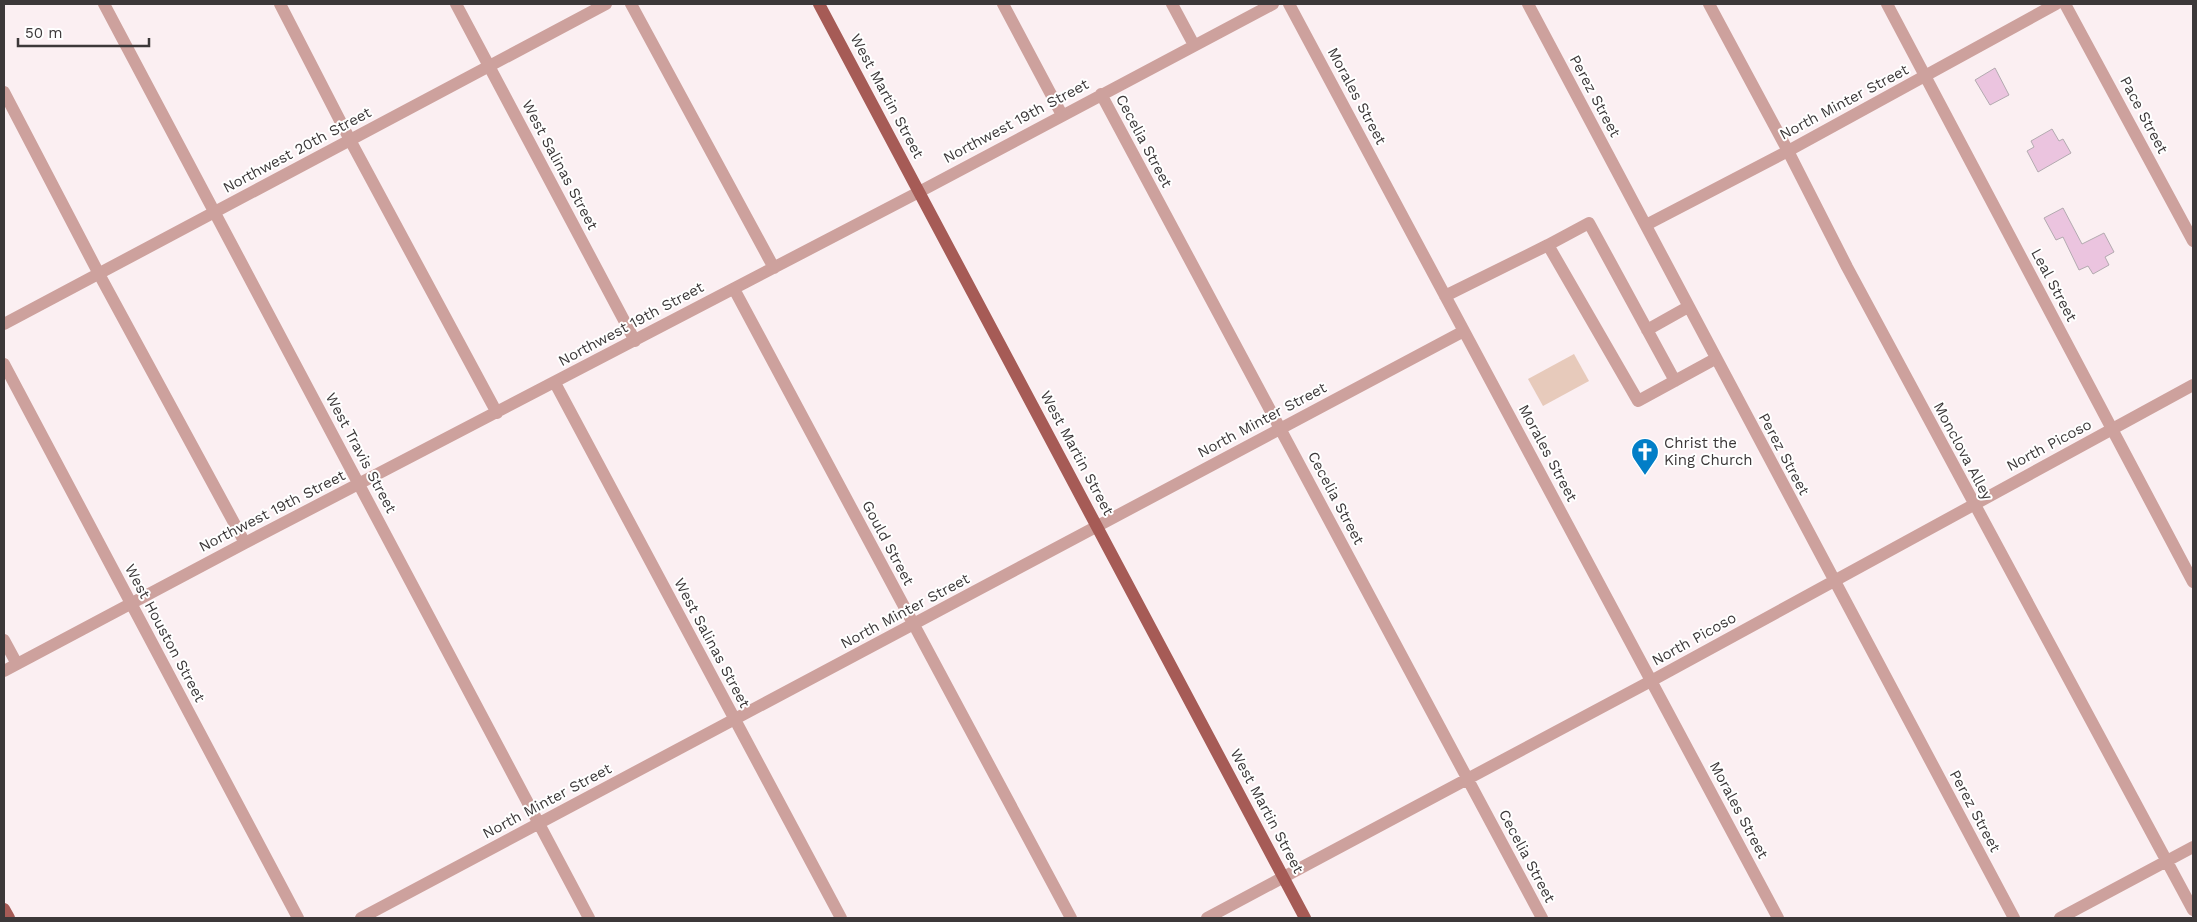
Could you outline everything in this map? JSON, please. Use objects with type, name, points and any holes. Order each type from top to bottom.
[{"type":"main road","name":"West Martin Street","points":[[819,4],[1306,918]]},
{"type":"main road","points":[[4,909],[9,918]]},
{"type":"street","name":"West Travis Street","points":[[104,4],[589,918]]},
{"type":"street","points":[[280,4],[350,140],[497,413]]},
{"type":"street","name":"West Salinas Street","points":[[456,4],[635,341]]},
{"type":"street","name":"Northwest 20th Street","points":[[4,324],[488,65],[606,4]]},
{"type":"street","points":[[631,4],[774,268]]},
{"type":"street","points":[[1002,4],[1062,115]]},
{"type":"street","points":[[1172,4],[1194,45]]},
{"type":"street","name":"Northwest 19th Street","points":[[4,671],[245,543],[919,192],[1273,4]]},
{"type":"street","name":"Morales Street","points":[[1289,4],[1778,918]]},
{"type":"street","name":"Perez Street","points":[[1528,4],[2014,918]]},
{"type":"street","name":"Monclova Alley","points":[[1709,4],[1788,151],[1846,267],[2193,910]]},
{"type":"street","name":"Leal Street","points":[[1887,4],[2193,582]]},
{"type":"street","name":"North Minter Street","points":[[1646,225],[1788,151],[2056,4]]},
{"type":"street","name":"Pace Street","points":[[2064,4],[2193,241]]},
{"type":"street","points":[[4,92],[99,274],[245,543]]},
{"type":"street","name":"Cecelia Street","points":[[1101,94],[1542,918]]},
{"type":"street","points":[[1445,296],[1548,246],[1589,222],[1675,381]]},
{"type":"street","points":[[1548,246],[1638,401],[1715,358]]},
{"type":"street","name":"Gould Street","points":[[734,289],[1071,918]]},
{"type":"street","points":[[1648,330],[1688,307]]},
{"type":"street","name":"North Minter Street","points":[[360,918],[1464,331]]},
{"type":"street","name":"West Houston Street","points":[[4,364],[298,918]]},
{"type":"street","name":"West Salinas Street","points":[[555,383],[841,918]]},
{"type":"street","name":"North Picoso","points":[[1207,918],[1651,681],[2193,385]]},
{"type":"street","points":[[4,640],[16,664]]},
{"type":"street","points":[[2060,918],[2193,847]]},
{"type":"shaded area","points":[[1574,354],[1589,381],[1543,406],[1528,379]]},
{"type":"building","points":[[1995,68],[2009,95],[1990,105],[1975,80]]},
{"type":"building","points":[[2052,129],[2059,141],[2063,139],[2071,153],[2038,172],[2027,151],[2034,147],[2031,141]]},
{"type":"building","points":[[2063,208],[2082,244],[2104,233],[2114,252],[2105,257],[2109,265],[2093,274],[2088,266],[2079,270],[2063,237],[2056,240],[2044,218]]},
{"type":"place","name":"Christ the King Church","points":[[1645,476]]}]
